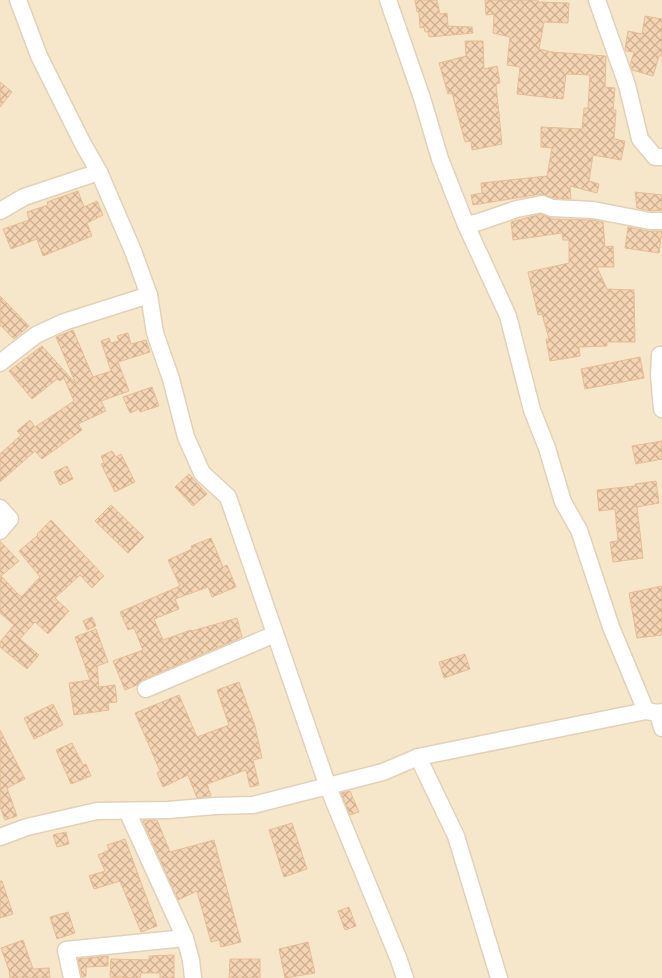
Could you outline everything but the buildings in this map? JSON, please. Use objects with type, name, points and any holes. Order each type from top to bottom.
[{"type":"street","points":[[18,0],[39,56],[99,172],[133,251],[149,295],[155,333],[171,379],[186,437],[202,473],[228,497],[328,786],[405,978]]},
{"type":"street","points":[[0,837],[27,827],[97,812],[253,805],[383,772],[418,758],[657,716],[611,627],[579,530],[563,502],[548,448],[532,410],[508,316],[466,225],[440,159],[422,98],[388,0]]},
{"type":"street","points":[[596,0],[627,85],[640,139],[655,157],[662,156]]},
{"type":"street","points":[[0,211],[24,197],[99,172]]},
{"type":"street","points":[[466,225],[517,209],[542,204],[552,208],[593,210],[650,221],[662,221]]},
{"type":"street","points":[[0,363],[36,335],[73,319],[149,295]]},
{"type":"street","points":[[660,355],[659,376],[662,409]]},
{"type":"street","points":[[0,508],[10,519],[0,530]]},
{"type":"street","points":[[146,689],[275,634]]},
{"type":"street","points":[[418,758],[456,836],[499,978]]},
{"type":"street","points":[[127,811],[185,938],[191,960],[193,978]]},
{"type":"street","points":[[72,978],[66,950],[185,938]]},
{"type":"shaded area","points":[[0,0],[662,0],[662,978],[0,978]]}]
